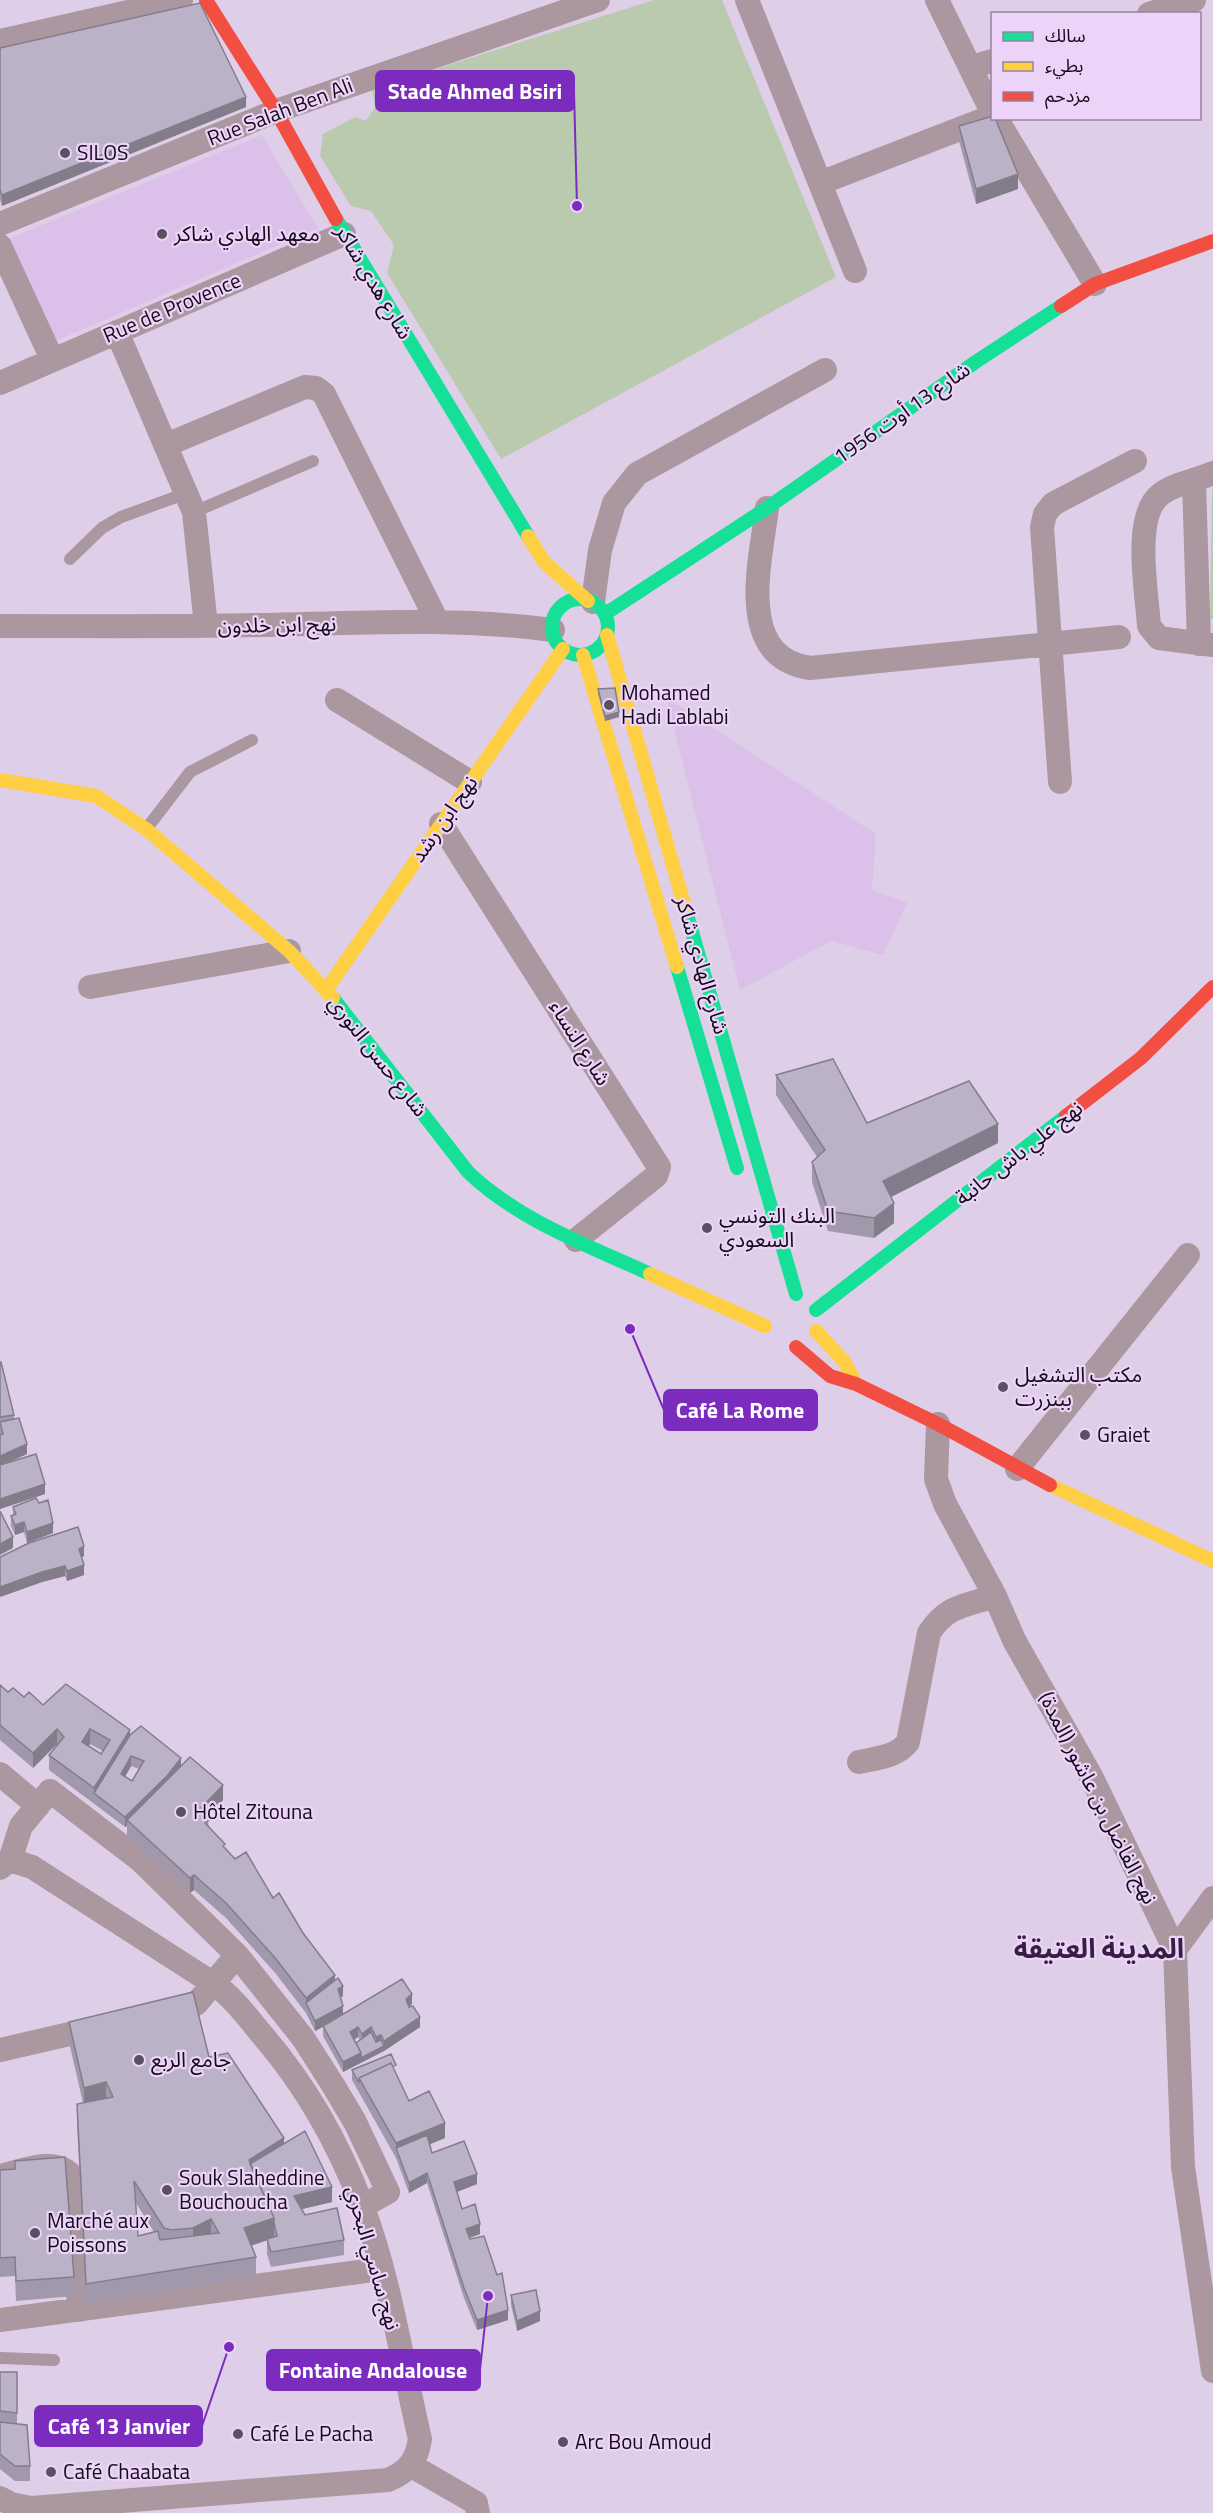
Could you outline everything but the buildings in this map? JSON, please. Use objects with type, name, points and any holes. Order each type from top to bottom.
[{"type":"street","points":[[0,41],[181,0]]},
{"type":"street","name":"شارع هدي شاكر","points":[[206,0],[276,111],[344,234],[544,562]]},
{"type":"street","name":"Rue Salah Ben Ali","points":[[0,225],[276,111],[598,0]]},
{"type":"street","points":[[747,0],[855,271]]},
{"type":"street","points":[[937,0],[982,64],[991,102]]},
{"type":"street","points":[[1155,12],[1194,0]]},
{"type":"street","points":[[820,183],[991,118]]},
{"type":"street","points":[[996,120],[1095,284]]},
{"type":"street","name":"Rue de Provence","points":[[0,383],[344,234]]},
{"type":"street","name":"شارع 13 أوت 1956","points":[[596,606],[767,508],[977,361],[1095,284],[1213,241]]},
{"type":"street","points":[[0,246],[52,359]]},
{"type":"street","points":[[117,332],[190,503],[206,626]]},
{"type":"street","points":[[544,562],[556,633],[583,655],[602,645],[607,635],[596,606],[600,550],[614,502],[631,480],[637,474],[825,370]]},
{"type":"street","points":[[166,445],[305,387],[316,388],[324,394],[437,621]]},
{"type":"street","points":[[1060,782],[1048,646],[1042,527],[1045,514],[1053,504],[1135,461]]},
{"type":"street","points":[[1203,477],[1206,645],[1159,638],[1149,626],[1143,537],[1149,507],[1161,493],[1203,477]]},
{"type":"street","points":[[767,508],[757,615],[765,637],[774,649],[797,666],[810,668],[1048,646],[1119,637]]},
{"type":"street","points":[[544,562],[596,606]]},
{"type":"street","points":[[556,633],[567,603],[596,606]]},
{"type":"street","name":"نهج ابن خلدون","points":[[0,626],[206,626],[437,621],[509,624],[556,633]]},
{"type":"street","name":"نهج ابن رشد","points":[[326,990],[470,782],[556,633]]},
{"type":"street","name":"شارع الهادي شاكر","points":[[607,635],[789,1294],[805,1297],[816,1310]]},
{"type":"street","name":"شارع الهادي شاكر","points":[[583,655],[741,1184]]},
{"type":"street","points":[[337,700],[470,782]]},
{"type":"street","name":"شارع حسن النوري","points":[[0,780],[96,796],[146,829],[289,951],[326,990],[468,1172],[487,1190],[576,1240],[764,1321],[776,1343],[796,1347]]},
{"type":"street","name":"شارع النساء","points":[[441,824],[659,1167],[656,1176],[576,1240]]},
{"type":"street","points":[[90,987],[289,951]]},
{"type":"street","name":"نهج علي باش حانبة","points":[[816,1310],[1140,1058],[1213,987]]},
{"type":"street","points":[[1017,1469],[1188,1256]]},
{"type":"street","points":[[796,1347],[805,1344],[816,1331],[816,1310]]},
{"type":"street","points":[[816,1331],[843,1361],[856,1384]]},
{"type":"street","points":[[796,1347],[830,1376],[856,1384],[938,1424],[1017,1469],[1213,1561]]},
{"type":"street","name":"نهج الفاضل بن عاشور (المدة)","points":[[938,1424],[936,1479],[945,1504],[994,1596],[1014,1640],[1092,1778],[1175,1950],[1182,2166],[1213,2371]]},
{"type":"street","points":[[859,1762],[894,1754],[903,1750],[908,1742],[929,1633],[938,1620],[945,1613],[994,1596]]},
{"type":"street","points":[[0,1774],[140,1860],[237,1955],[303,2038],[355,2122],[388,2192],[363,2206]]},
{"type":"street","name":"نهج ساسي البحري","points":[[44,1799],[21,1826],[3,1865],[32,1867],[227,1993],[282,2058],[332,2139],[363,2206],[381,2269],[420,2439],[418,2454],[410,2465]]},
{"type":"street","points":[[1175,1950],[1213,1898]]},
{"type":"street","points":[[0,2050],[196,2004],[237,1955]]},
{"type":"street","points":[[0,2176],[54,2164],[66,2169],[72,2175],[79,2310]]},
{"type":"street","points":[[0,2320],[381,2269]]},
{"type":"street","points":[[0,2498],[11,2504],[32,2508],[319,2486],[388,2480],[404,2474],[410,2465],[476,2503],[478,2513]]},
{"type":"lane","points":[[70,559],[102,528],[121,517],[190,503],[314,461]]},
{"type":"lane","points":[[146,829],[190,772],[252,740]]},
{"type":"lane","points":[[0,2358],[54,2360]]},
{"type":"shaded area","name":"معهد الهادي شاكر","points":[[262,135],[318,228],[51,343],[5,240]]},
{"type":"shaded area","points":[[666,697],[876,834],[872,890],[907,903],[883,955],[831,941],[740,990]]},
{"type":"green space","points":[[654,0],[722,0],[836,277],[501,459],[387,273],[394,245],[371,211],[351,206],[320,156],[323,134],[355,117],[366,121],[375,107],[372,89]]},
{"type":"green space","points":[[1212,489],[1213,619],[1210,619]]},
{"type":"traffic: fast","points":[[336,219],[528,536]]},
{"type":"traffic: fast","points":[[605,614],[767,508],[977,361],[1061,306]]},
{"type":"traffic: fast","points":[[580,599],[595,604],[603,612],[608,627],[603,642],[595,650],[580,655],[565,650],[557,642],[552,627],[557,612],[565,604],[580,599]]},
{"type":"traffic: fast","points":[[686,911],[796,1294]]},
{"type":"traffic: fast","points":[[677,967],[737,1168]]},
{"type":"traffic: fast","points":[[333,998],[468,1172],[488,1189],[531,1218],[650,1274]]},
{"type":"traffic: fast","points":[[816,1310],[1066,1116]]},
{"type":"traffic: slow","points":[[528,536],[544,562],[588,601]]},
{"type":"traffic: slow","points":[[607,635],[686,911]]},
{"type":"traffic: slow","points":[[326,990],[563,649]]},
{"type":"traffic: slow","points":[[583,655],[677,967]]},
{"type":"traffic: slow","points":[[0,780],[96,796],[146,829],[289,951],[333,998]]},
{"type":"traffic: slow","points":[[650,1274],[765,1326]]},
{"type":"traffic: slow","points":[[816,1331],[844,1361],[854,1380]]},
{"type":"traffic: slow","points":[[1050,1485],[1213,1561]]},
{"type":"traffic: jam","points":[[206,0],[276,111],[336,219]]},
{"type":"traffic: jam","points":[[1061,306],[1095,284],[1213,241]]},
{"type":"traffic: jam","points":[[1066,1116],[1141,1058],[1213,987]]},
{"type":"traffic: jam","points":[[796,1347],[830,1376],[856,1384],[938,1424],[1050,1485]]},
{"type":"place","name":"SILOS","points":[[65,153]]},
{"type":"place","name":"Stade Ahmed Bsiri","points":[[577,206]]},
{"type":"place","name":"معهد الهادي شاكر","points":[[162,234]]},
{"type":"place","name":"Mohamed Hadi Lablabi","points":[[609,705]]},
{"type":"place","name":"البنك التونسي السعودي","points":[[707,1228]]},
{"type":"place","name":"Café La Rome","points":[[630,1329]]},
{"type":"place","name":"مكتب التشغيل ببنزرت","points":[[1003,1387]]},
{"type":"place","name":"Graiet","points":[[1085,1435]]},
{"type":"place","name":"Hôtel Zitouna","points":[[181,1812]]},
{"type":"place","name":"جامع الربع","points":[[139,2060]]},
{"type":"place","name":"Souk Slaheddine Bouchoucha","points":[[167,2190]]},
{"type":"place","name":"Marché aux Poissons","points":[[35,2233]]},
{"type":"place","name":"Fontaine Andalouse","points":[[488,2296]]},
{"type":"place","name":"Café 13 Janvier","points":[[229,2347]]},
{"type":"place","name":"Café Le Pacha","points":[[238,2434]]},
{"type":"place","name":"Arc Bou Amoud","points":[[563,2442]]},
{"type":"place","name":"Café Chaabata","points":[[51,2472]]},
{"type":"district","name":"المدينة العتيقة","points":[[1099,1949]]}]
